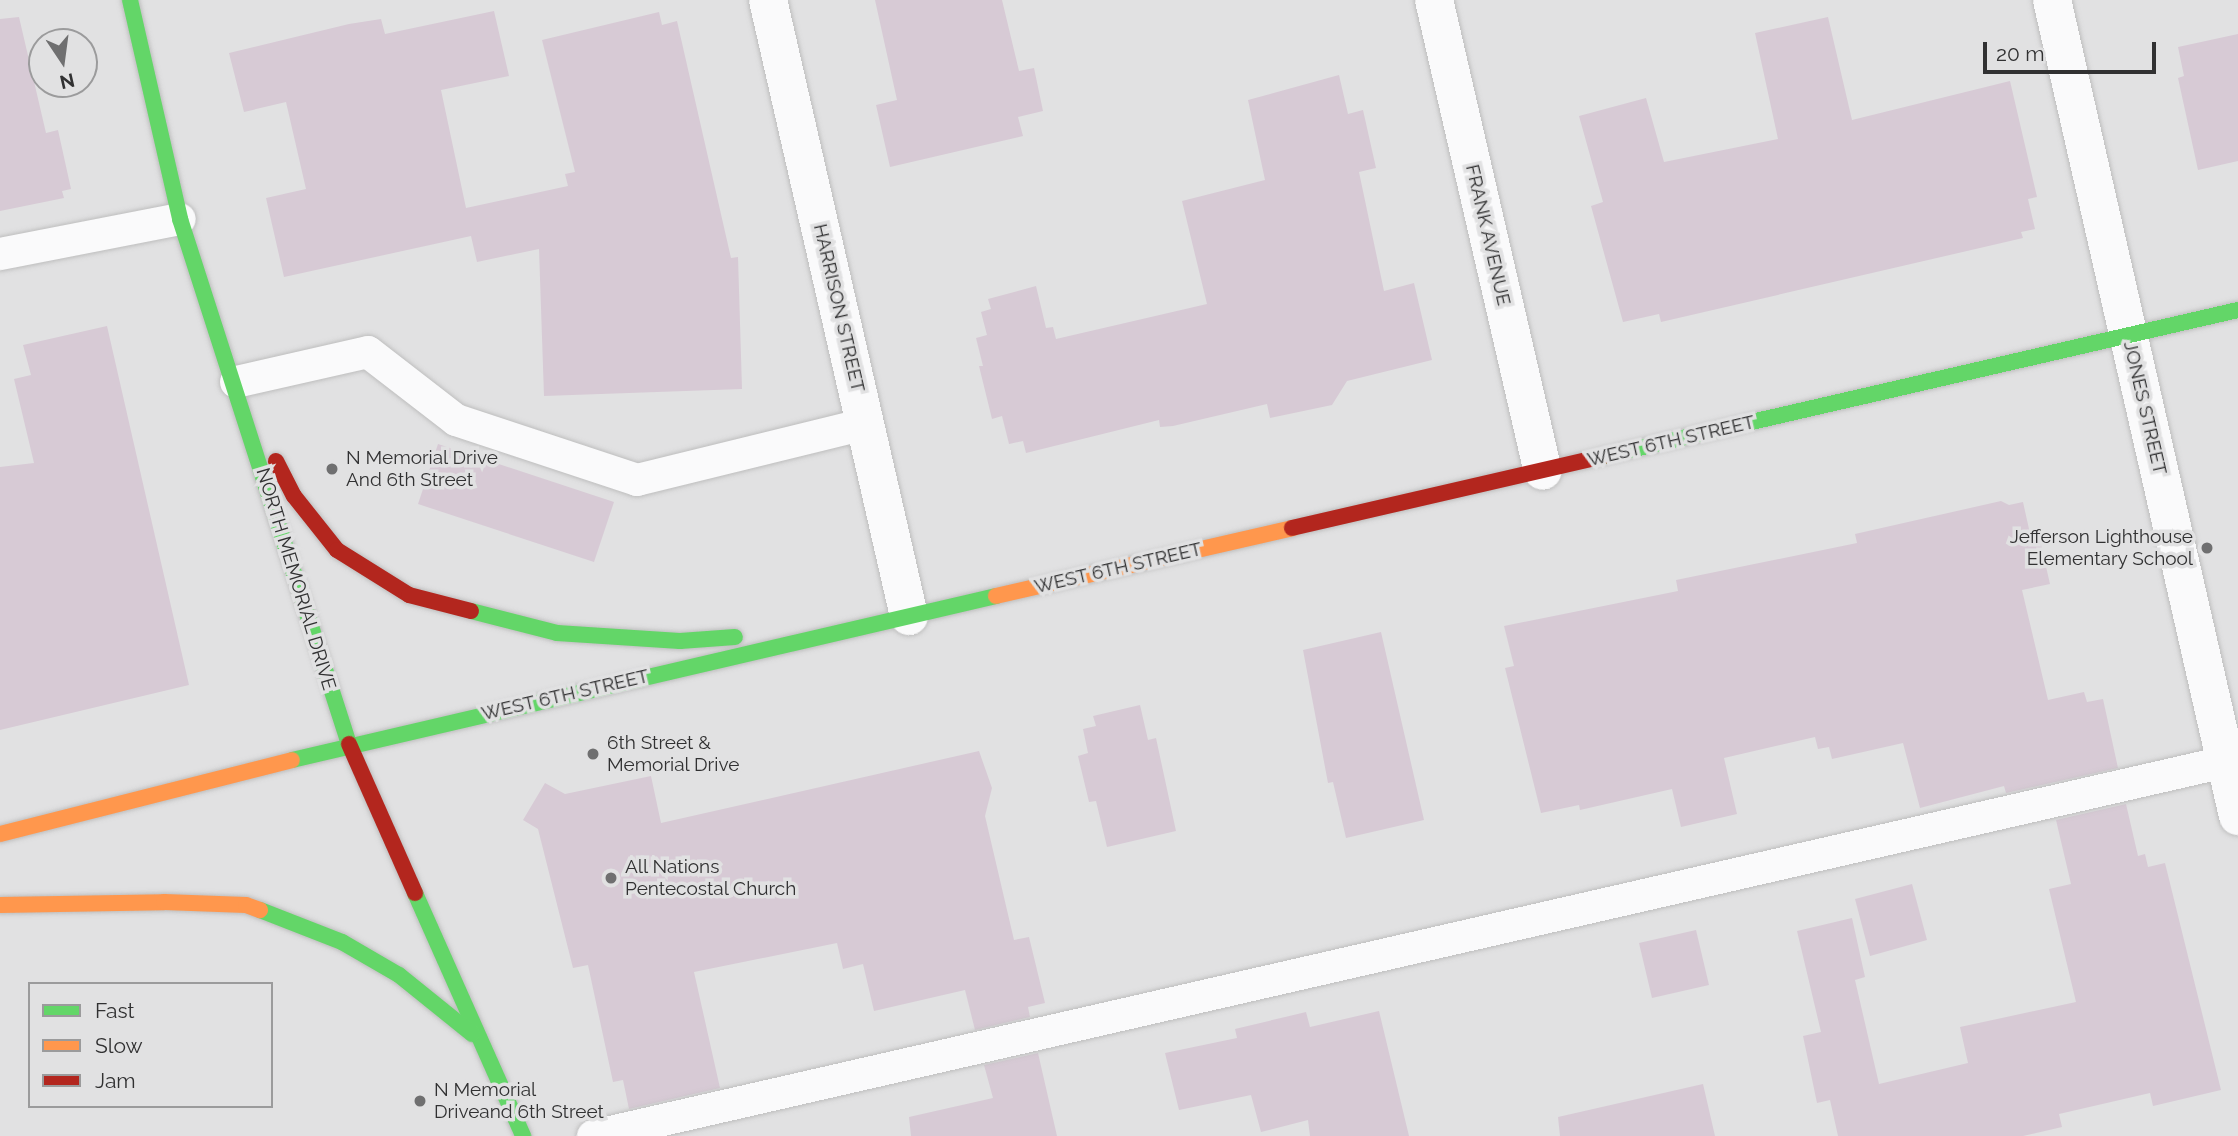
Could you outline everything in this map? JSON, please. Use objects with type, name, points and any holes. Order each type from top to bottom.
[{"type":"main road","name":"NORTH MEMORIAL DRIVE","points":[[130,0],[180,219],[236,382],[349,745],[523,1136]]},
{"type":"main road","name":"WEST 6TH STREET","points":[[0,834],[349,745],[2238,310]]},
{"type":"main road","points":[[236,382],[294,496],[337,550],[409,595],[557,633],[680,641],[852,629]]},
{"type":"main road","points":[[0,905],[164,902],[246,905],[342,942],[399,975],[481,1042]]},
{"type":"street","name":"HARRISON STREET","points":[[768,0],[909,616]]},
{"type":"street","name":"FRANK AVENUE","points":[[1434,0],[1543,471]]},
{"type":"street","name":"JONES STREET","points":[[2052,0],[2128,336],[2232,759],[2238,816]]},
{"type":"lane","points":[[0,254],[180,219]]},
{"type":"lane","points":[[236,382],[368,352],[457,420],[638,480],[865,424]]},
{"type":"lane","points":[[593,1136],[2232,759]]},
{"type":"building","points":[[875,0],[1002,0],[1019,71],[1034,68],[1043,111],[1018,117],[1023,136],[890,167],[876,105],[897,100]]},
{"type":"building","points":[[494,11],[509,76],[441,90],[466,208],[568,186],[565,174],[575,172],[542,40],[659,12],[662,25],[677,21],[731,258],[738,257],[742,389],[544,396],[539,249],[477,262],[471,236],[284,277],[266,198],[306,189],[286,102],[244,112],[229,53],[349,24],[381,19],[385,34]]},
{"type":"building","points":[[19,17],[28,56],[28,98],[38,98],[46,133],[58,130],[71,189],[62,191],[64,198],[0,211],[0,19]]},
{"type":"building","points":[[1828,17],[1852,120],[2010,81],[2037,197],[2028,199],[2035,229],[2021,232],[2023,238],[1661,322],[1659,314],[1623,322],[1591,206],[1603,202],[1579,116],[1646,98],[1664,162],[1778,139],[1755,33]]},
{"type":"building","points":[[2238,34],[2238,161],[2198,170],[2178,78],[2184,76],[2178,47]]},
{"type":"building","points":[[1339,75],[1348,114],[1363,110],[1376,168],[1359,172],[1384,291],[1414,283],[1432,360],[1347,381],[1332,405],[1270,418],[1267,404],[1173,426],[1160,427],[1159,420],[1026,453],[1023,441],[1009,444],[1002,416],[992,419],[979,366],[983,366],[976,338],[987,335],[981,312],[991,309],[988,299],[1036,286],[1046,328],[1053,327],[1056,339],[1207,304],[1182,201],[1265,180],[1248,100]]},
{"type":"building","points":[[107,326],[189,685],[0,730],[0,467],[34,463],[14,379],[31,375],[23,345]]},
{"type":"building","points":[[438,444],[614,502],[594,562],[418,504]]},
{"type":"building","points":[[2001,501],[2009,505],[2023,502],[2031,538],[2039,536],[2050,584],[2022,590],[2048,700],[2084,692],[2087,702],[2103,699],[2118,768],[2006,793],[2004,786],[1920,808],[1903,743],[1832,759],[1829,747],[1818,749],[1815,737],[1724,758],[1737,814],[1681,827],[1672,789],[1580,810],[1579,805],[1541,813],[1505,668],[1514,666],[1504,626],[1678,591],[1676,580],[1857,543],[1855,534]]},
{"type":"building","points":[[1381,632],[1424,820],[1346,838],[1333,782],[1328,783],[1303,650]]},
{"type":"building","points":[[1140,705],[1148,740],[1156,738],[1176,831],[1107,847],[1096,801],[1089,802],[1078,756],[1088,753],[1083,729],[1096,726],[1093,716]]},
{"type":"building","points":[[979,751],[992,788],[985,816],[1014,940],[1029,937],[1045,1003],[1028,1007],[1030,1017],[975,1030],[965,990],[874,1011],[863,964],[843,969],[837,943],[694,972],[720,1088],[629,1109],[623,1080],[613,1082],[588,965],[573,968],[538,829],[523,820],[545,783],[565,794],[651,776],[661,823]]},
{"type":"building","points":[[2126,804],[2138,856],[2145,854],[2148,867],[2165,863],[2221,1090],[2153,1106],[2150,1093],[2059,1114],[2062,1127],[2023,1136],[1838,1136],[1830,1100],[1817,1103],[1803,1036],[1821,1032],[1797,931],[1852,918],[1865,977],[1855,980],[1879,1084],[1968,1063],[1960,1027],[2076,1002],[2049,889],[2071,884],[2056,820]]},
{"type":"building","points":[[1912,884],[1927,940],[1870,956],[1855,899]]},
{"type":"building","points":[[1696,930],[1709,985],[1652,998],[1639,943]]},
{"type":"building","points":[[1379,1011],[1409,1136],[1310,1136],[1308,1120],[1261,1132],[1251,1095],[1179,1110],[1165,1053],[1237,1038],[1235,1029],[1306,1012],[1310,1027]]},
{"type":"building","points":[[1038,1053],[1057,1136],[911,1136],[909,1117],[993,1098],[984,1065]]},
{"type":"building","points":[[1703,1084],[1715,1136],[1560,1136],[1558,1117]]},
{"type":"traffic: fast","points":[[130,0],[180,219],[349,744]]},
{"type":"traffic: fast","points":[[1604,456],[2238,310]]},
{"type":"traffic: fast","points":[[292,760],[996,596]]},
{"type":"traffic: fast","points":[[471,611],[557,633],[680,641],[735,637]]},
{"type":"traffic: fast","points":[[415,893],[523,1136]]},
{"type":"traffic: fast","points":[[260,910],[342,942],[399,975],[472,1034]]},
{"type":"traffic: slow","points":[[996,596],[1292,528]]},
{"type":"traffic: slow","points":[[0,834],[292,760]]},
{"type":"traffic: slow","points":[[0,905],[164,902],[246,905],[260,910]]},
{"type":"traffic: jam","points":[[1292,528],[1604,456]]},
{"type":"traffic: jam","points":[[276,461],[294,496],[337,550],[409,595],[471,611]]},
{"type":"traffic: jam","points":[[349,744],[415,893]]},
{"type":"place","name":"N Memorial Drive And 6th Street","points":[[332,469]]},
{"type":"place","name":"Jefferson Lighthouse Elementary School","points":[[2207,548]]},
{"type":"place","name":"6th Street & Memorial Drive","points":[[593,754]]},
{"type":"place","name":"All Nations Pentecostal Church","points":[[611,878]]},
{"type":"place","name":"N Memorial Driveand 6th Street","points":[[420,1101]]}]
